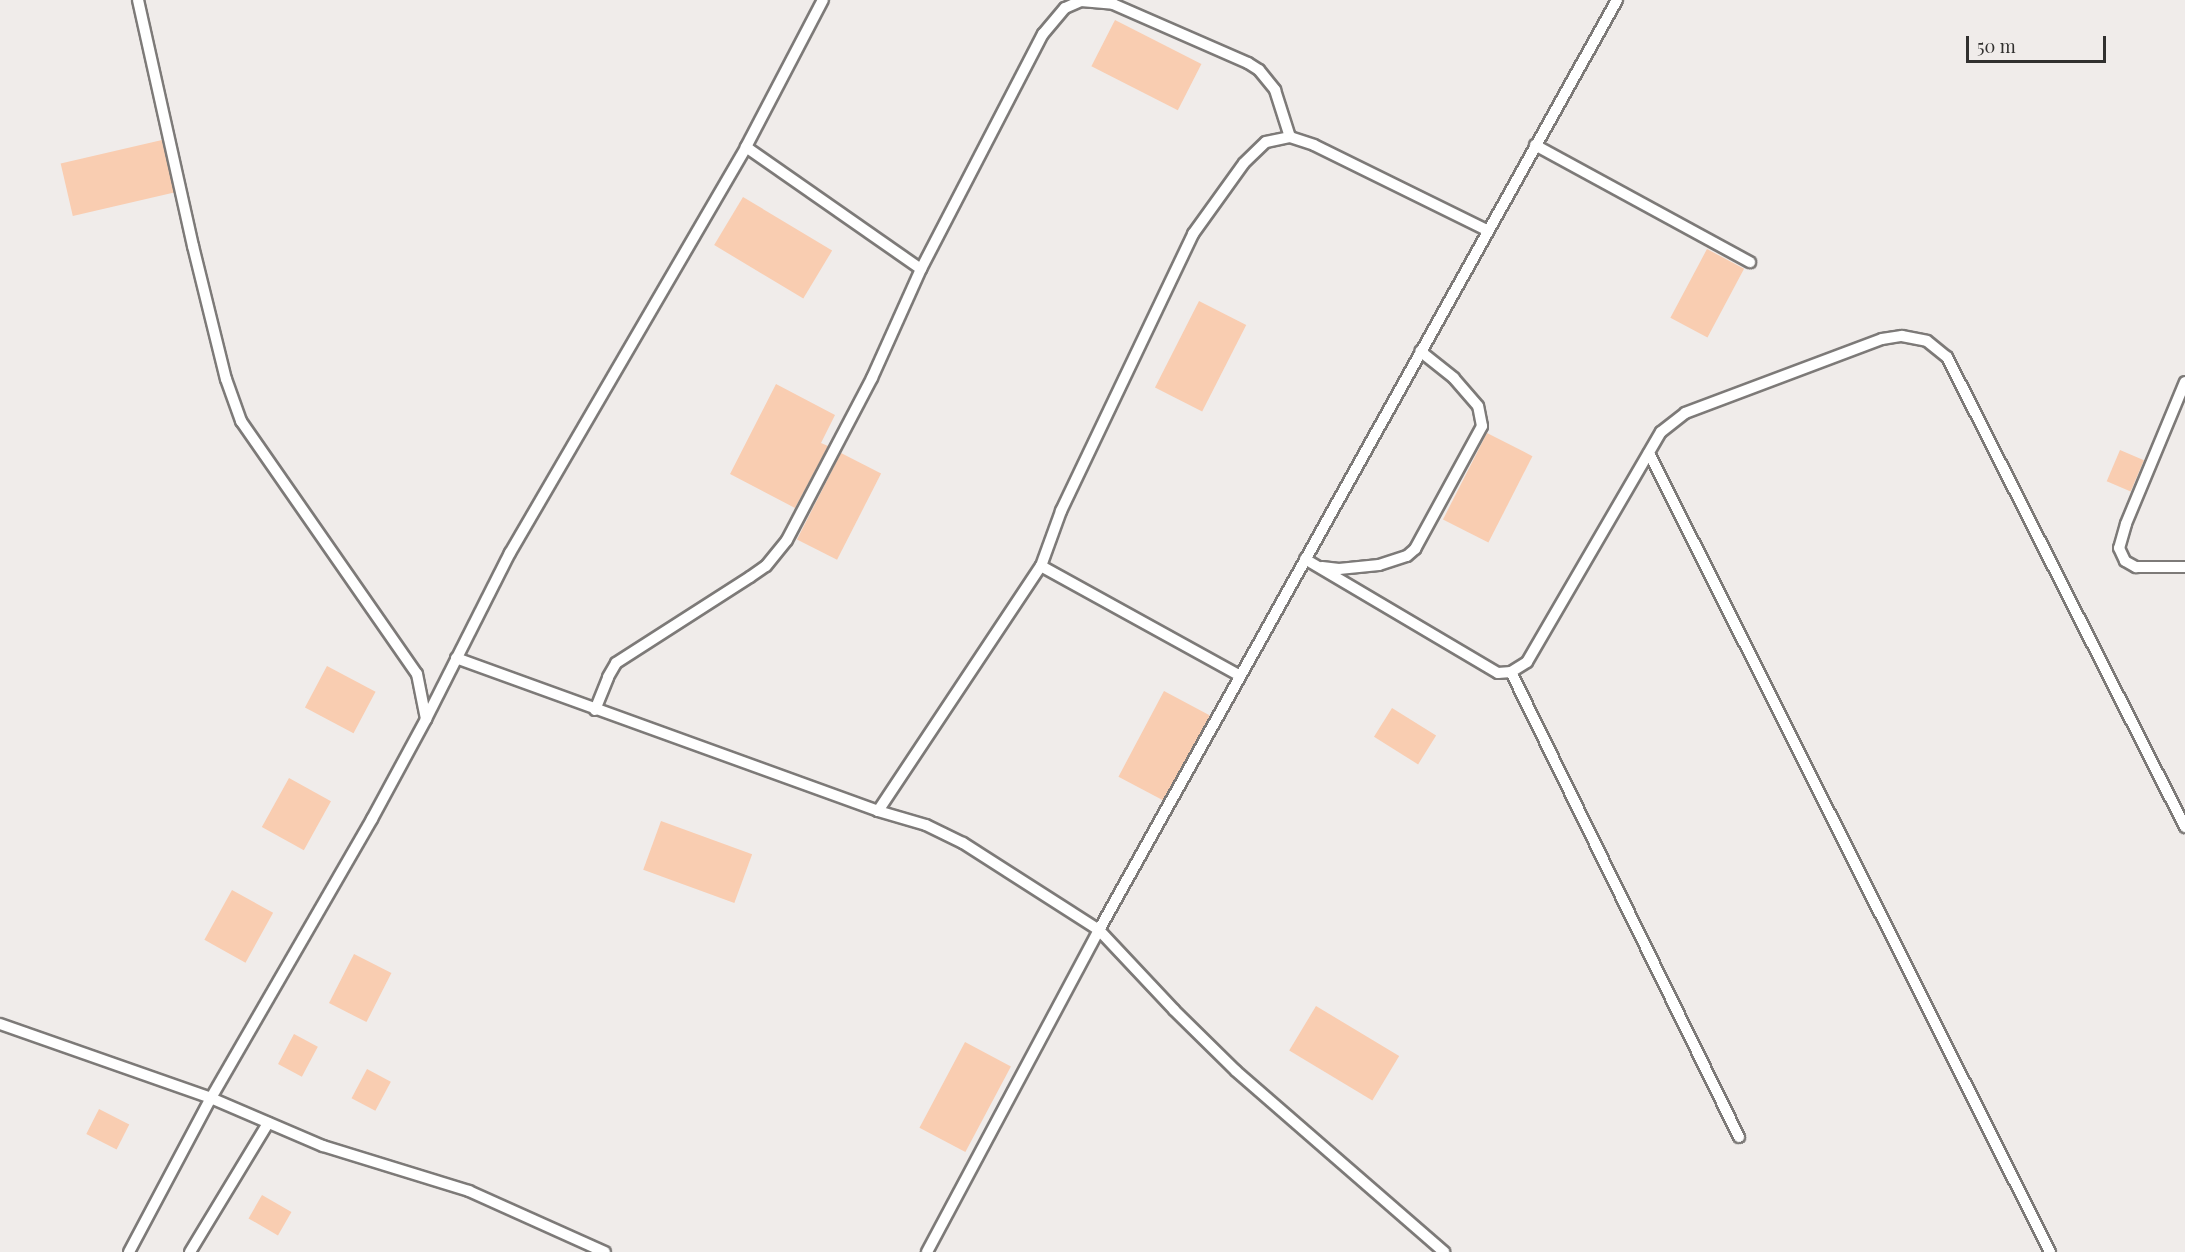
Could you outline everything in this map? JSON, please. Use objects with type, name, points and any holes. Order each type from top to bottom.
[{"type":"lane","points":[[138,0],[193,246],[226,379],[241,421],[417,674],[426,719]]},
{"type":"lane","points":[[129,1252],[211,1098],[426,719],[510,553],[746,147],[823,0]]},
{"type":"lane","points":[[927,1252],[1099,930],[1617,0]]},
{"type":"lane","points":[[595,710],[608,676],[616,663],[766,566],[787,540],[872,378],[921,269],[1044,34],[1058,15],[1073,4],[1089,1],[1113,4],[1259,70],[1275,90],[1290,137]]},
{"type":"lane","points":[[878,811],[1041,566],[1061,511],[1193,234],[1244,163],[1266,142],[1290,137],[1314,145],[1487,230]]},
{"type":"lane","points":[[1535,145],[1750,262]]},
{"type":"lane","points":[[746,147],[921,269]]},
{"type":"lane","points":[[1305,560],[1498,672],[1511,672],[1527,662],[1661,432],[1684,413],[1882,339],[1902,336],[1927,341],[1947,357],[2185,827]]},
{"type":"lane","points":[[1305,560],[1339,569],[1379,565],[1407,556],[1422,541],[1483,422],[1478,406],[1454,378],[1420,351]]},
{"type":"lane","points":[[2185,382],[2126,524],[2119,548],[2125,561],[2136,567],[2185,567]]},
{"type":"lane","points":[[1649,453],[2050,1252]]},
{"type":"lane","points":[[1041,566],[1240,676]]},
{"type":"lane","points":[[456,658],[878,811],[926,825],[963,843],[1099,930],[1174,1010],[1236,1071],[1444,1252]]},
{"type":"lane","points":[[1511,672],[1739,1137]]},
{"type":"lane","points":[[0,1024],[211,1098],[347,1154],[469,1191],[605,1252]]},
{"type":"lane","points":[[190,1252],[268,1123]]},
{"type":"building","points":[[1115,20],[1201,64],[1178,110],[1091,66]]},
{"type":"building","points":[[162,140],[174,193],[73,216],[61,163]]},
{"type":"building","points":[[743,197],[832,251],[803,299],[714,245]]},
{"type":"building","points":[[1707,249],[1744,269],[1707,338],[1670,318]]},
{"type":"building","points":[[1199,301],[1246,325],[1202,411],[1155,387]]},
{"type":"building","points":[[776,384],[835,415],[821,443],[828,446],[795,508],[730,474]]},
{"type":"building","points":[[1487,433],[1532,456],[1488,543],[1443,519]]},
{"type":"building","points":[[2120,450],[2144,460],[2131,491],[2107,481]]},
{"type":"building","points":[[841,453],[881,473],[837,560],[797,539]]},
{"type":"building","points":[[327,666],[376,692],[353,733],[305,707]]},
{"type":"building","points":[[1164,691],[1210,715],[1164,801],[1118,777]]},
{"type":"building","points":[[1392,708],[1436,736],[1418,764],[1374,737]]},
{"type":"building","points":[[289,778],[331,801],[304,850],[262,827]]},
{"type":"building","points":[[661,821],[752,854],[734,903],[643,870]]},
{"type":"building","points":[[232,890],[273,913],[245,963],[204,940]]},
{"type":"building","points":[[354,954],[391,973],[366,1022],[329,1003]]},
{"type":"building","points":[[1316,1006],[1399,1056],[1372,1101],[1289,1051]]},
{"type":"building","points":[[294,1034],[318,1047],[302,1077],[278,1064]]},
{"type":"building","points":[[965,1042],[1011,1066],[965,1152],[919,1128]]},
{"type":"building","points":[[367,1069],[391,1082],[375,1111],[352,1098]]},
{"type":"building","points":[[99,1109],[129,1124],[117,1149],[86,1134]]},
{"type":"building","points":[[262,1195],[291,1212],[278,1235],[248,1218]]}]
